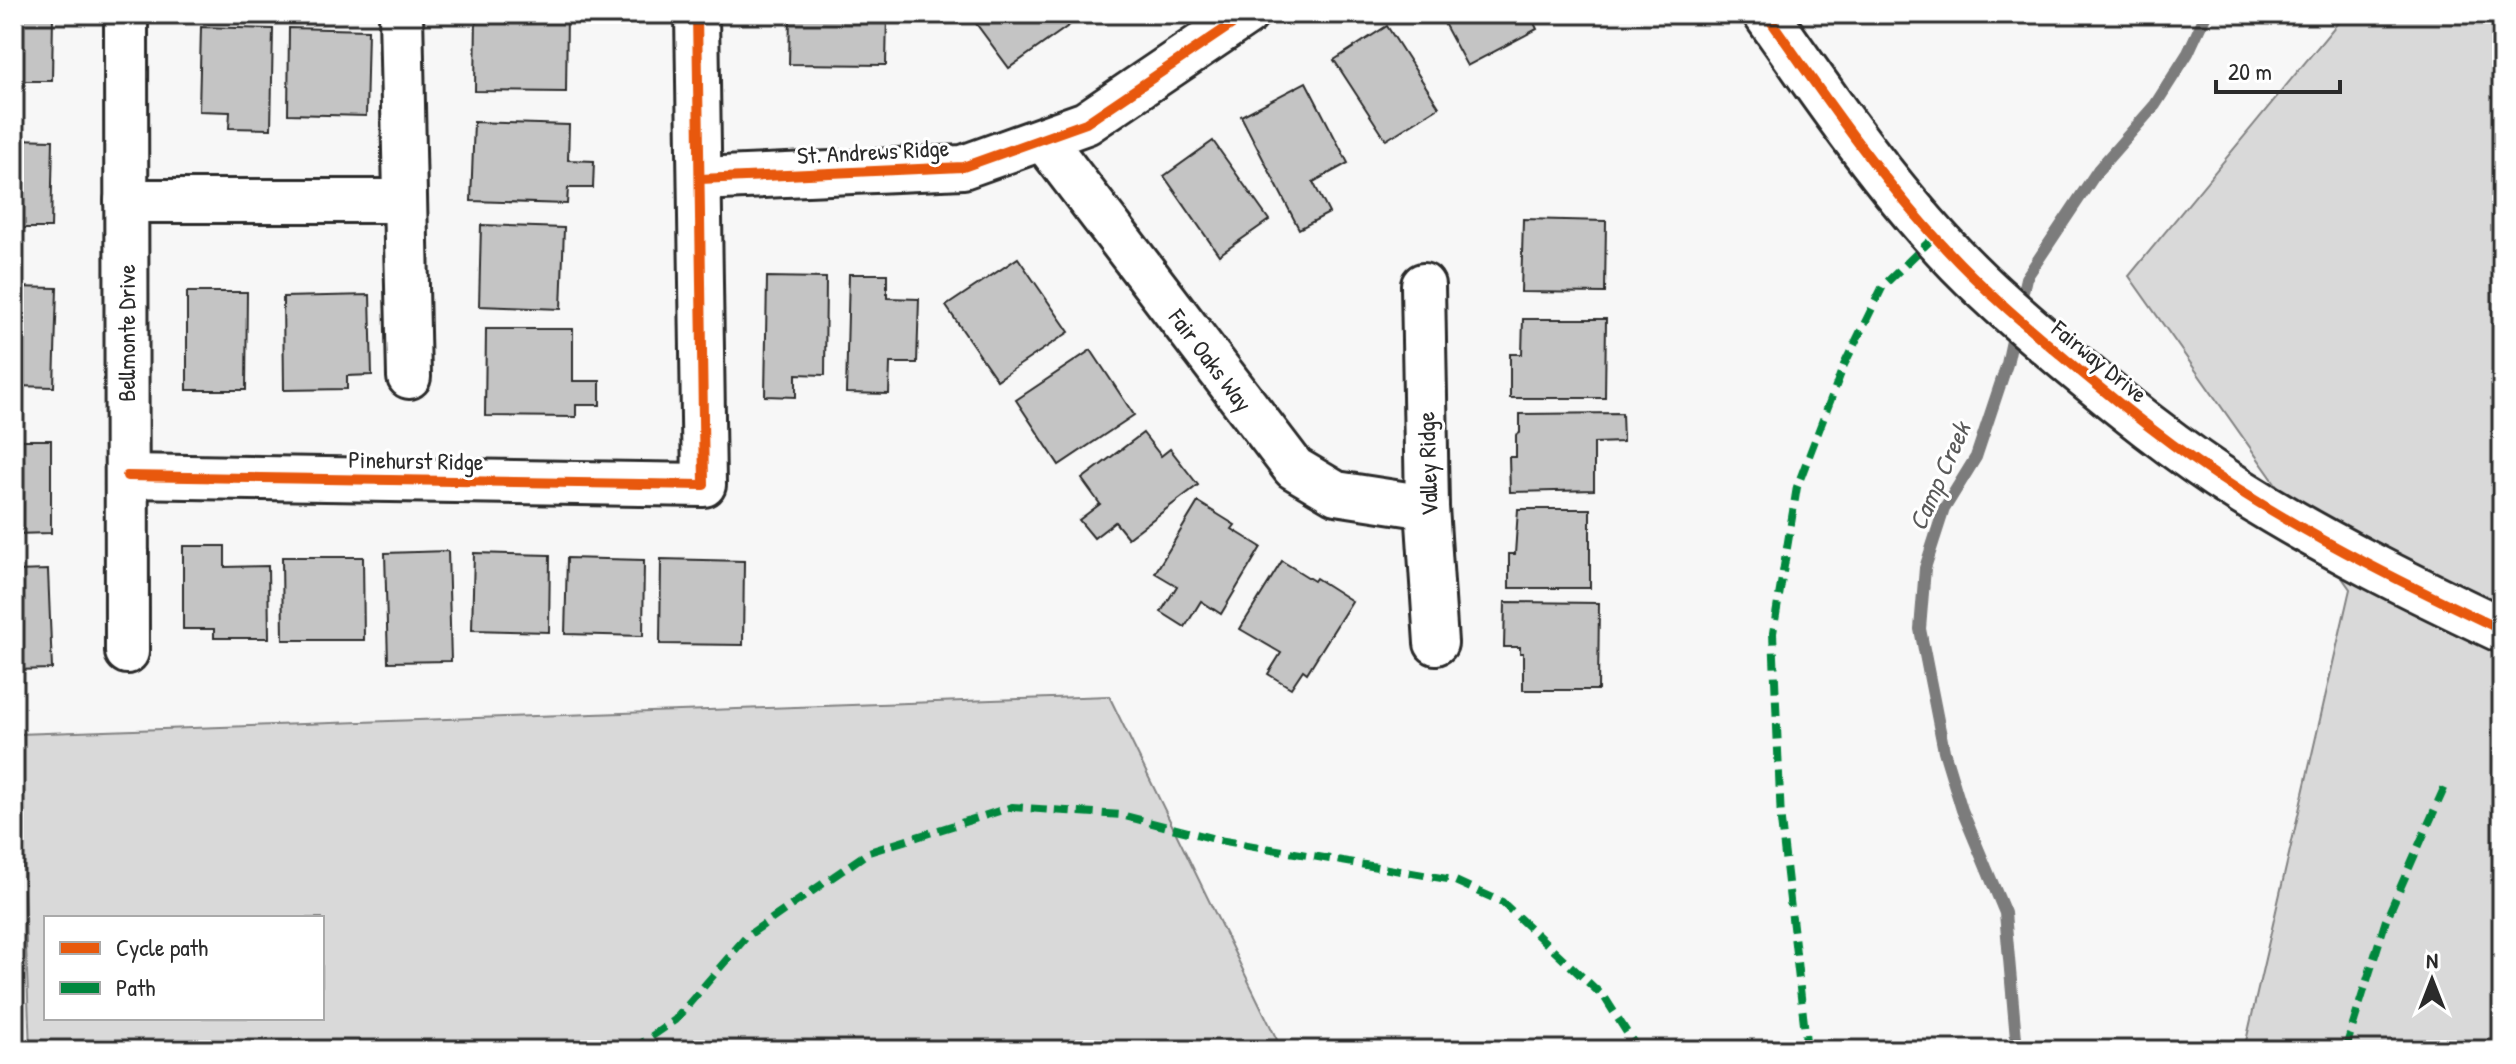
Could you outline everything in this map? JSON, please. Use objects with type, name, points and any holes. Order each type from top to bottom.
[{"type":"street","name":"Bellmonte Drive","points":[[126,14],[127,652]]},
{"type":"street","points":[[401,14],[409,377]]},
{"type":"street","points":[[697,14],[700,179]]},
{"type":"street","name":"St. Andrews Ridge","points":[[700,179],[963,167],[1086,123],[1247,14]]},
{"type":"street","name":"Fairway Drive","points":[[1766,14],[1884,177],[1946,249],[2008,311],[2097,386],[2166,440],[2240,491],[2398,581],[2502,630]]},
{"type":"street","name":"Fair Oaks Way","points":[[1043,139],[1294,468],[1336,493],[1427,507]]},
{"type":"street","name":"Pinehurst Ridge","points":[[127,476],[704,485],[700,179]]},
{"type":"street","points":[[126,201],[405,201]]},
{"type":"street","name":"Valley Ridge","points":[[1423,285],[1427,507],[1436,643]]},
{"type":"shaded area","points":[[2345,14],[2502,14],[2502,1050],[2244,1050],[2350,589],[2129,276]]},
{"type":"shaded area","points":[[1109,696],[1282,1050],[30,1050],[18,734]]},
{"type":"building","points":[[14,14],[53,14],[52,81],[14,81]]},
{"type":"building","points":[[476,14],[567,14],[566,92],[475,91]]},
{"type":"building","points":[[790,14],[887,14],[886,65],[789,64]]},
{"type":"building","points":[[969,14],[1064,14],[1071,24],[1009,68]]},
{"type":"building","points":[[1439,14],[1530,14],[1537,29],[1467,66]]},
{"type":"building","points":[[1387,26],[1439,107],[1386,140],[1334,60]]},
{"type":"building","points":[[201,27],[273,29],[271,129],[229,128],[230,112],[199,111]]},
{"type":"building","points":[[289,28],[368,30],[366,116],[288,114]]},
{"type":"building","points":[[1306,82],[1348,163],[1313,182],[1329,213],[1299,229],[1241,116]]},
{"type":"building","points":[[474,122],[569,125],[568,160],[594,161],[593,188],[568,188],[567,204],[471,201]]},
{"type":"building","points":[[14,139],[53,140],[51,228],[14,228]]},
{"type":"building","points":[[1213,141],[1269,220],[1219,255],[1164,176]]},
{"type":"building","points":[[1523,219],[1606,221],[1605,293],[1521,292]]},
{"type":"building","points":[[481,225],[564,228],[561,309],[479,306]]},
{"type":"building","points":[[1018,258],[1069,332],[997,380],[946,306]]},
{"type":"building","points":[[849,274],[887,274],[887,298],[919,299],[917,363],[890,363],[889,394],[846,393]]},
{"type":"building","points":[[767,277],[826,278],[825,375],[796,374],[796,397],[765,396]]},
{"type":"building","points":[[14,287],[57,288],[54,387],[14,386]]},
{"type":"building","points":[[187,292],[247,292],[246,390],[187,390]]},
{"type":"building","points":[[370,295],[372,375],[347,376],[347,389],[284,390],[283,297]]},
{"type":"building","points":[[1523,319],[1606,319],[1605,398],[1510,398],[1510,354],[1522,354]]},
{"type":"building","points":[[486,329],[573,329],[573,381],[600,381],[600,405],[576,405],[576,417],[485,416]]},
{"type":"building","points":[[1091,350],[1134,415],[1059,465],[1016,400]]},
{"type":"building","points":[[1622,413],[1623,442],[1594,443],[1594,490],[1510,492],[1509,457],[1516,457],[1520,414]]},
{"type":"building","points":[[1143,433],[1161,456],[1170,449],[1198,485],[1128,538],[1115,522],[1094,538],[1079,520],[1100,504],[1082,479]]},
{"type":"building","points":[[14,440],[51,440],[51,533],[14,534]]},
{"type":"building","points":[[1198,502],[1235,525],[1232,529],[1261,547],[1221,614],[1201,601],[1185,627],[1161,612],[1177,586],[1155,573]]},
{"type":"building","points":[[1518,509],[1590,509],[1590,588],[1509,588],[1509,554],[1515,554]]},
{"type":"building","points":[[183,546],[225,546],[225,567],[268,566],[269,638],[214,638],[214,629],[183,629]]},
{"type":"building","points":[[448,551],[451,661],[388,662],[385,553]]},
{"type":"building","points":[[474,553],[550,555],[549,632],[472,630]]},
{"type":"building","points":[[282,557],[363,557],[364,640],[283,640]]},
{"type":"building","points":[[567,558],[644,560],[643,636],[565,634]]},
{"type":"building","points":[[661,559],[744,561],[743,645],[660,644]]},
{"type":"building","points":[[1282,561],[1352,601],[1307,673],[1303,670],[1291,688],[1268,674],[1281,653],[1240,629]]},
{"type":"building","points":[[48,570],[52,669],[14,670],[14,571]]},
{"type":"building","points":[[1505,602],[1599,603],[1598,690],[1523,690],[1523,653],[1520,653],[1520,647],[1504,647]]},
{"type":"waterway","name":"Camp Creek","points":[[2019,309],[2026,278],[2098,170],[2155,105],[2188,53],[2206,14]]},
{"type":"waterway","name":"Camp Creek","points":[[2015,327],[2007,364],[1976,457],[1944,509],[1925,568],[1920,629],[1944,751],[1962,810],[2005,913],[2017,1050]]},
{"type":"marked path","points":[[1807,1050],[1781,821],[1773,633],[1797,487],[1844,365],[1883,286],[1935,236]]},
{"type":"marked path","points":[[2348,1050],[2348,1041],[2386,920],[2446,784]]},
{"type":"marked path","points":[[632,1050],[675,1020],[747,936],[869,852],[1012,807],[1121,815],[1219,840],[1453,880],[1502,902],[1605,998],[1638,1050]]},
{"type":"cycle path","points":[[127,476],[704,485],[697,14]]},
{"type":"cycle path","points":[[700,179],[963,167],[1086,123],[1247,14]]},
{"type":"cycle path","points":[[1766,14],[1852,135],[1921,222],[1988,291],[2083,374],[2194,460],[2240,491],[2369,565],[2502,630]]}]
